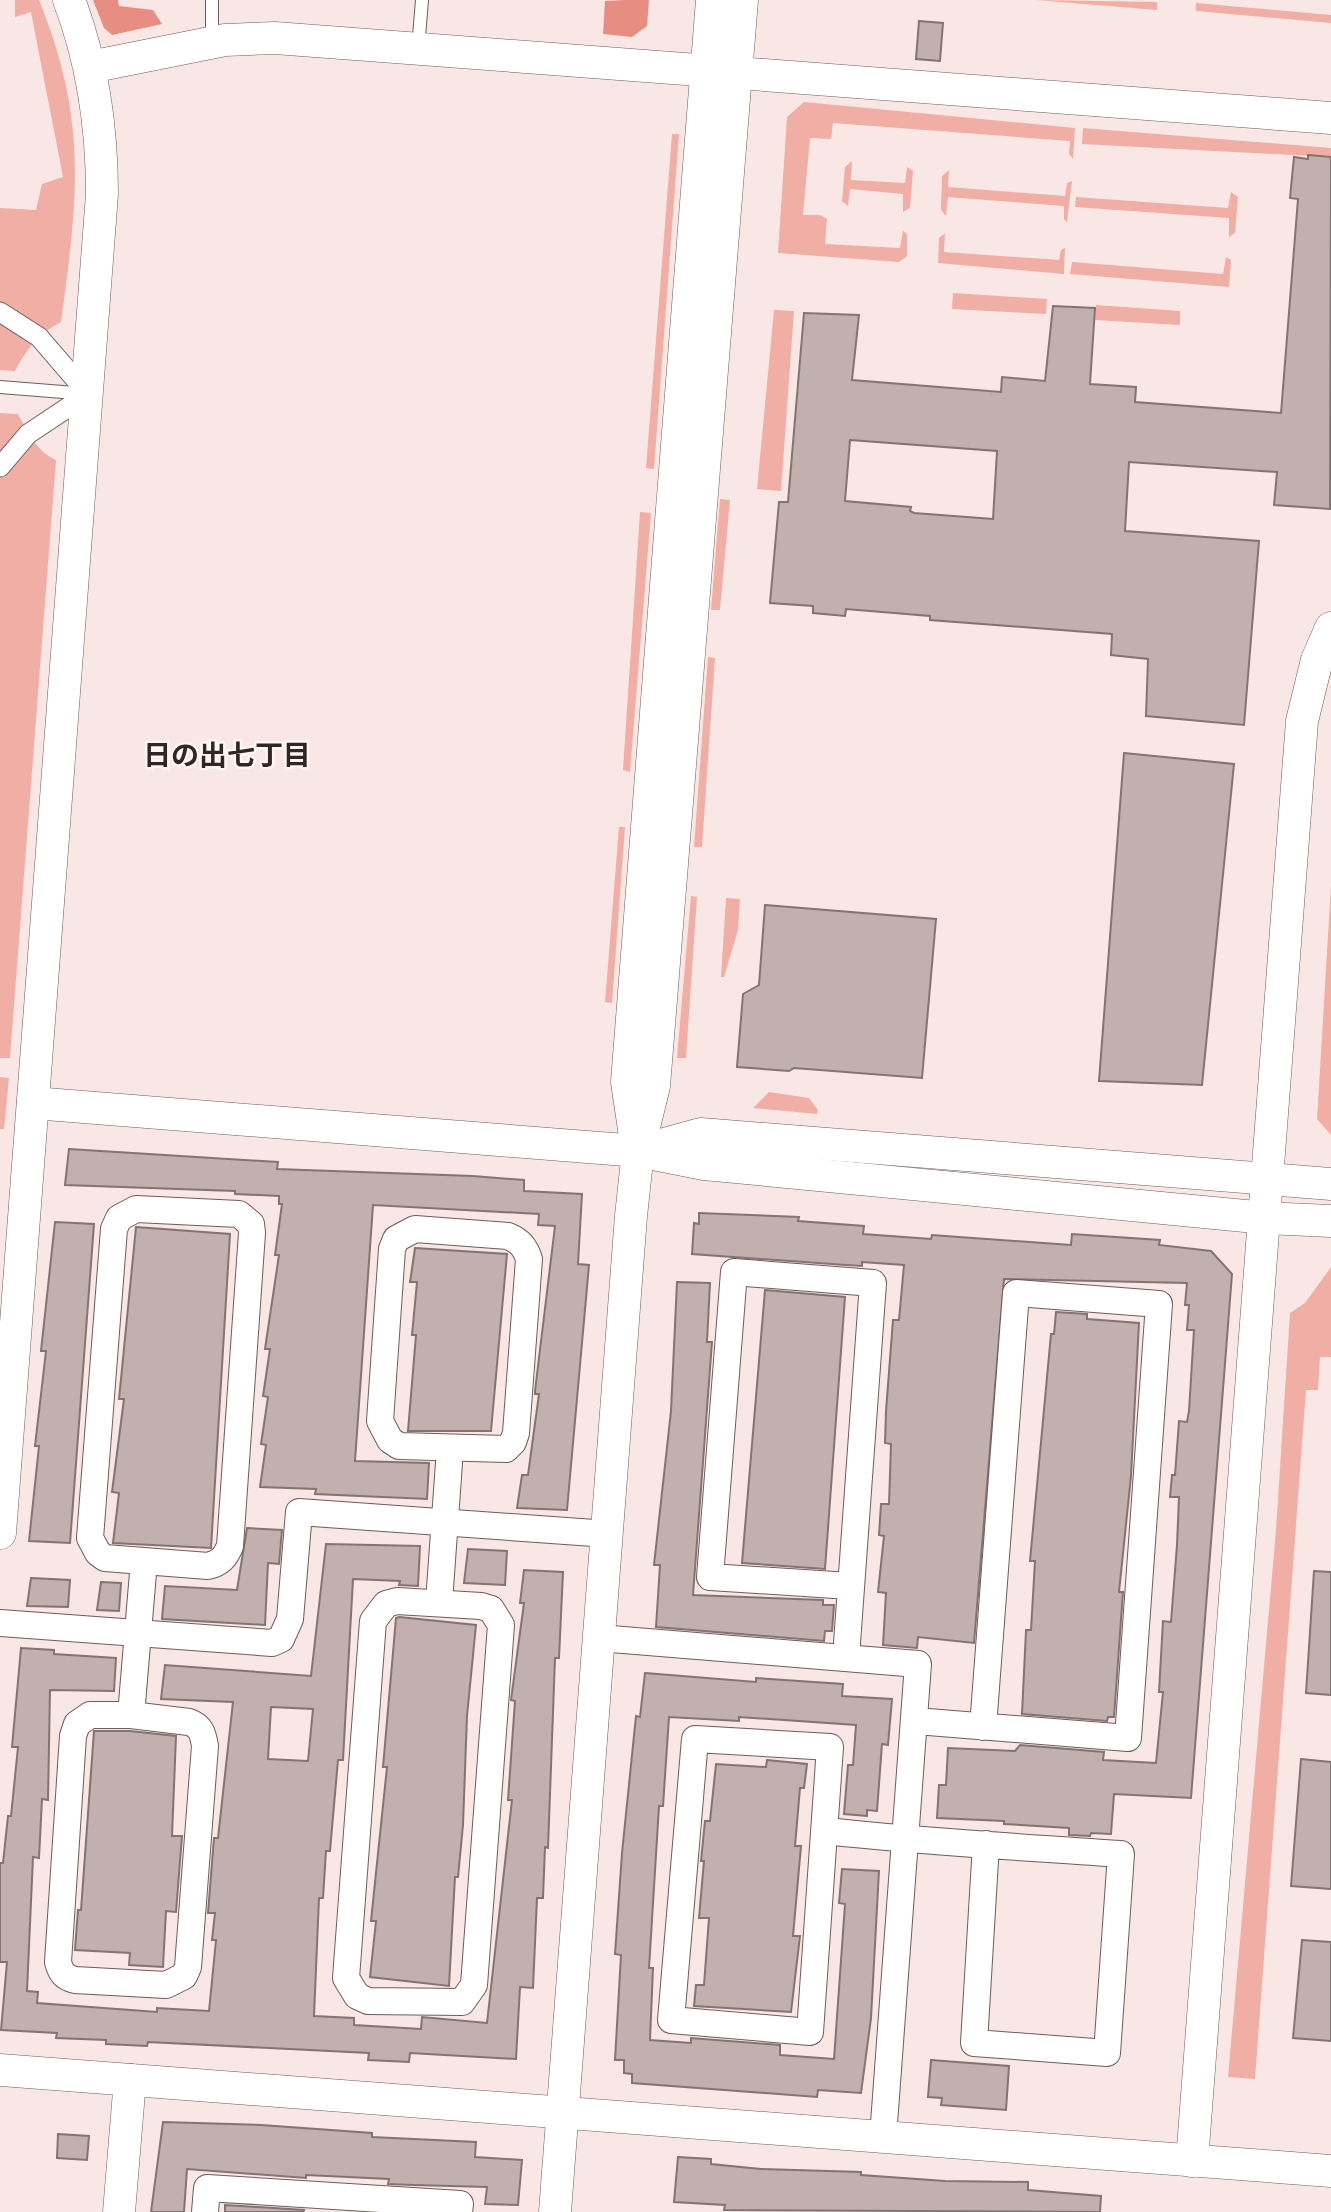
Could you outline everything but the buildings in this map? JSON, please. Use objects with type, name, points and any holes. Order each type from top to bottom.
[{"type":"street","points":[[0,1533],[102,194],[99,116],[90,67],[69,0]]},
{"type":"street","points":[[712,0],[721,71]]},
{"type":"street","points":[[555,2212],[638,1151],[627,1082],[721,71],[742,0]]},
{"type":"street","points":[[90,67],[212,43],[275,38],[1331,118]]},
{"type":"street","points":[[0,312],[39,337],[88,394]]},
{"type":"street","points":[[0,467],[28,433],[88,394]]},
{"type":"street","points":[[1192,2161],[1302,722],[1317,660],[1331,628]]},
{"type":"street","points":[[33,1103],[638,1151],[704,1164],[1266,1218],[1331,1221]]},
{"type":"street","points":[[638,1151],[701,1134],[1331,1184]]},
{"type":"street","points":[[136,1209],[239,1214],[251,1224],[252,1233],[230,1546],[226,1556],[217,1564],[208,1566],[144,1561],[105,1558],[98,1553],[90,1538],[114,1229],[119,1217],[136,1209]]},
{"type":"street","points":[[415,1229],[508,1236],[518,1240],[529,1259],[516,1433],[513,1442],[506,1449],[450,1449],[399,1446],[383,1431],[380,1421],[392,1249],[396,1239],[404,1232],[415,1229]]},
{"type":"street","points":[[846,1657],[873,1283],[734,1272],[710,1577],[850,1586]]},
{"type":"street","points":[[916,1721],[983,1727],[1128,1738],[1159,1304],[1016,1293],[983,1727]]},
{"type":"street","points":[[439,1602],[450,1449]]},
{"type":"street","points":[[0,1623],[261,1645],[281,1639],[289,1619],[299,1512],[608,1534]]},
{"type":"street","points":[[131,1715],[144,1561]]},
{"type":"street","points":[[439,1602],[491,1609],[501,1625],[474,1985],[462,2002],[368,2001],[357,1996],[346,1978],[373,1621],[386,1604],[439,1602]]},
{"type":"street","points":[[599,1638],[918,1664],[916,1721],[904,1840],[883,2137]]},
{"type":"street","points":[[90,1715],[131,1715],[196,1724],[203,1733],[205,1746],[188,1967],[184,1976],[166,1985],[75,1980],[66,1978],[60,1971],[58,1962],[76,1724],[90,1715]]},
{"type":"street","points":[[695,1739],[830,1747],[825,1831],[810,2032],[671,2020],[695,1739]]},
{"type":"street","points":[[825,1831],[904,1840],[986,1844],[1121,1854],[1107,2053],[974,2043],[986,1844]]},
{"type":"street","points":[[0,2070],[563,2110],[1331,2171]]},
{"type":"street","points":[[119,2212],[130,2080]]},
{"type":"street","points":[[205,2212],[207,2188],[328,2204],[460,2204],[459,2212]]},
{"type":"lane","points":[[212,0],[212,43]]},
{"type":"lane","points":[[418,50],[422,0]]},
{"type":"lane","points":[[0,387],[88,394]]},
{"type":"shaded area","points":[[15,0],[39,0],[55,43],[65,84],[75,159],[72,236],[61,322],[34,343],[15,371],[0,370],[0,208],[36,210],[42,184],[63,177],[31,12],[15,17]]},
{"type":"shaded area","points":[[93,0],[118,0],[119,6],[153,10],[162,24],[112,35],[104,28]]},
{"type":"shaded area","points":[[649,0],[647,26],[632,37],[603,34],[605,1]]},
{"type":"shaded area","points":[[1036,0],[1157,2],[1157,10]]},
{"type":"shaded area","points":[[1196,3],[1331,15],[1331,23],[1196,11]]},
{"type":"shaded area","points":[[804,102],[1075,128],[1073,159],[1069,154],[1070,141],[833,123],[831,139],[810,138],[803,215],[820,215],[827,219],[825,244],[900,248],[903,231],[907,234],[907,256],[899,262],[778,253],[787,117]]},
{"type":"shaded area","points":[[1083,128],[1331,148],[1331,157],[1082,144]]},
{"type":"shaded area","points":[[672,134],[679,134],[654,469],[646,468]]},
{"type":"shaded area","points":[[852,161],[851,180],[905,183],[907,167],[913,171],[910,208],[903,212],[903,194],[850,189],[848,206],[842,201],[845,167]]},
{"type":"shaded area","points":[[949,170],[948,187],[1065,196],[1067,183],[1072,181],[1067,222],[1064,219],[1064,206],[948,197],[946,216],[941,210],[942,176]]},
{"type":"shaded area","points":[[1231,192],[1238,197],[1235,233],[1229,237],[1229,218],[1075,207],[1076,197],[1228,208]]},
{"type":"shaded area","points":[[945,233],[944,252],[1059,260],[1061,250],[1065,248],[1064,274],[938,263],[939,238]]},
{"type":"shaded area","points":[[1226,257],[1231,260],[1229,287],[1070,274],[1072,262],[1223,274]]},
{"type":"shaded area","points":[[953,293],[1047,299],[1046,314],[952,309]]},
{"type":"shaded area","points":[[1096,305],[1180,311],[1180,325],[1095,320]]},
{"type":"shaded area","points":[[774,310],[794,311],[781,491],[757,489]]},
{"type":"shaded area","points":[[0,413],[18,414],[38,446],[56,460],[10,1058],[0,1058]]},
{"type":"shaded area","points":[[720,499],[730,500],[720,610],[711,610]]},
{"type":"shaded area","points":[[640,512],[651,513],[630,772],[623,770]]},
{"type":"shaded area","points":[[708,657],[715,658],[702,847],[694,847]]},
{"type":"shaded area","points":[[619,827],[625,827],[612,1003],[605,1002]]},
{"type":"shaded area","points":[[1331,886],[1331,1135],[1317,1119]]},
{"type":"shaded area","points":[[691,896],[697,897],[686,1058],[677,1058]]},
{"type":"shaded area","points":[[726,898],[740,899],[738,930],[724,977],[721,977]]},
{"type":"shaded area","points":[[0,1077],[9,1078],[4,1129],[0,1129]]},
{"type":"shaded area","points":[[769,1092],[809,1098],[818,1110],[817,1114],[753,1108]]},
{"type":"shaded area","points":[[1331,1267],[1331,1357],[1320,1357],[1318,1390],[1306,1390],[1255,2079],[1228,2077],[1276,1530],[1290,1313],[1305,1303]]},
{"type":"district","name":"日の出七丁目","points":[[227,755]]}]
